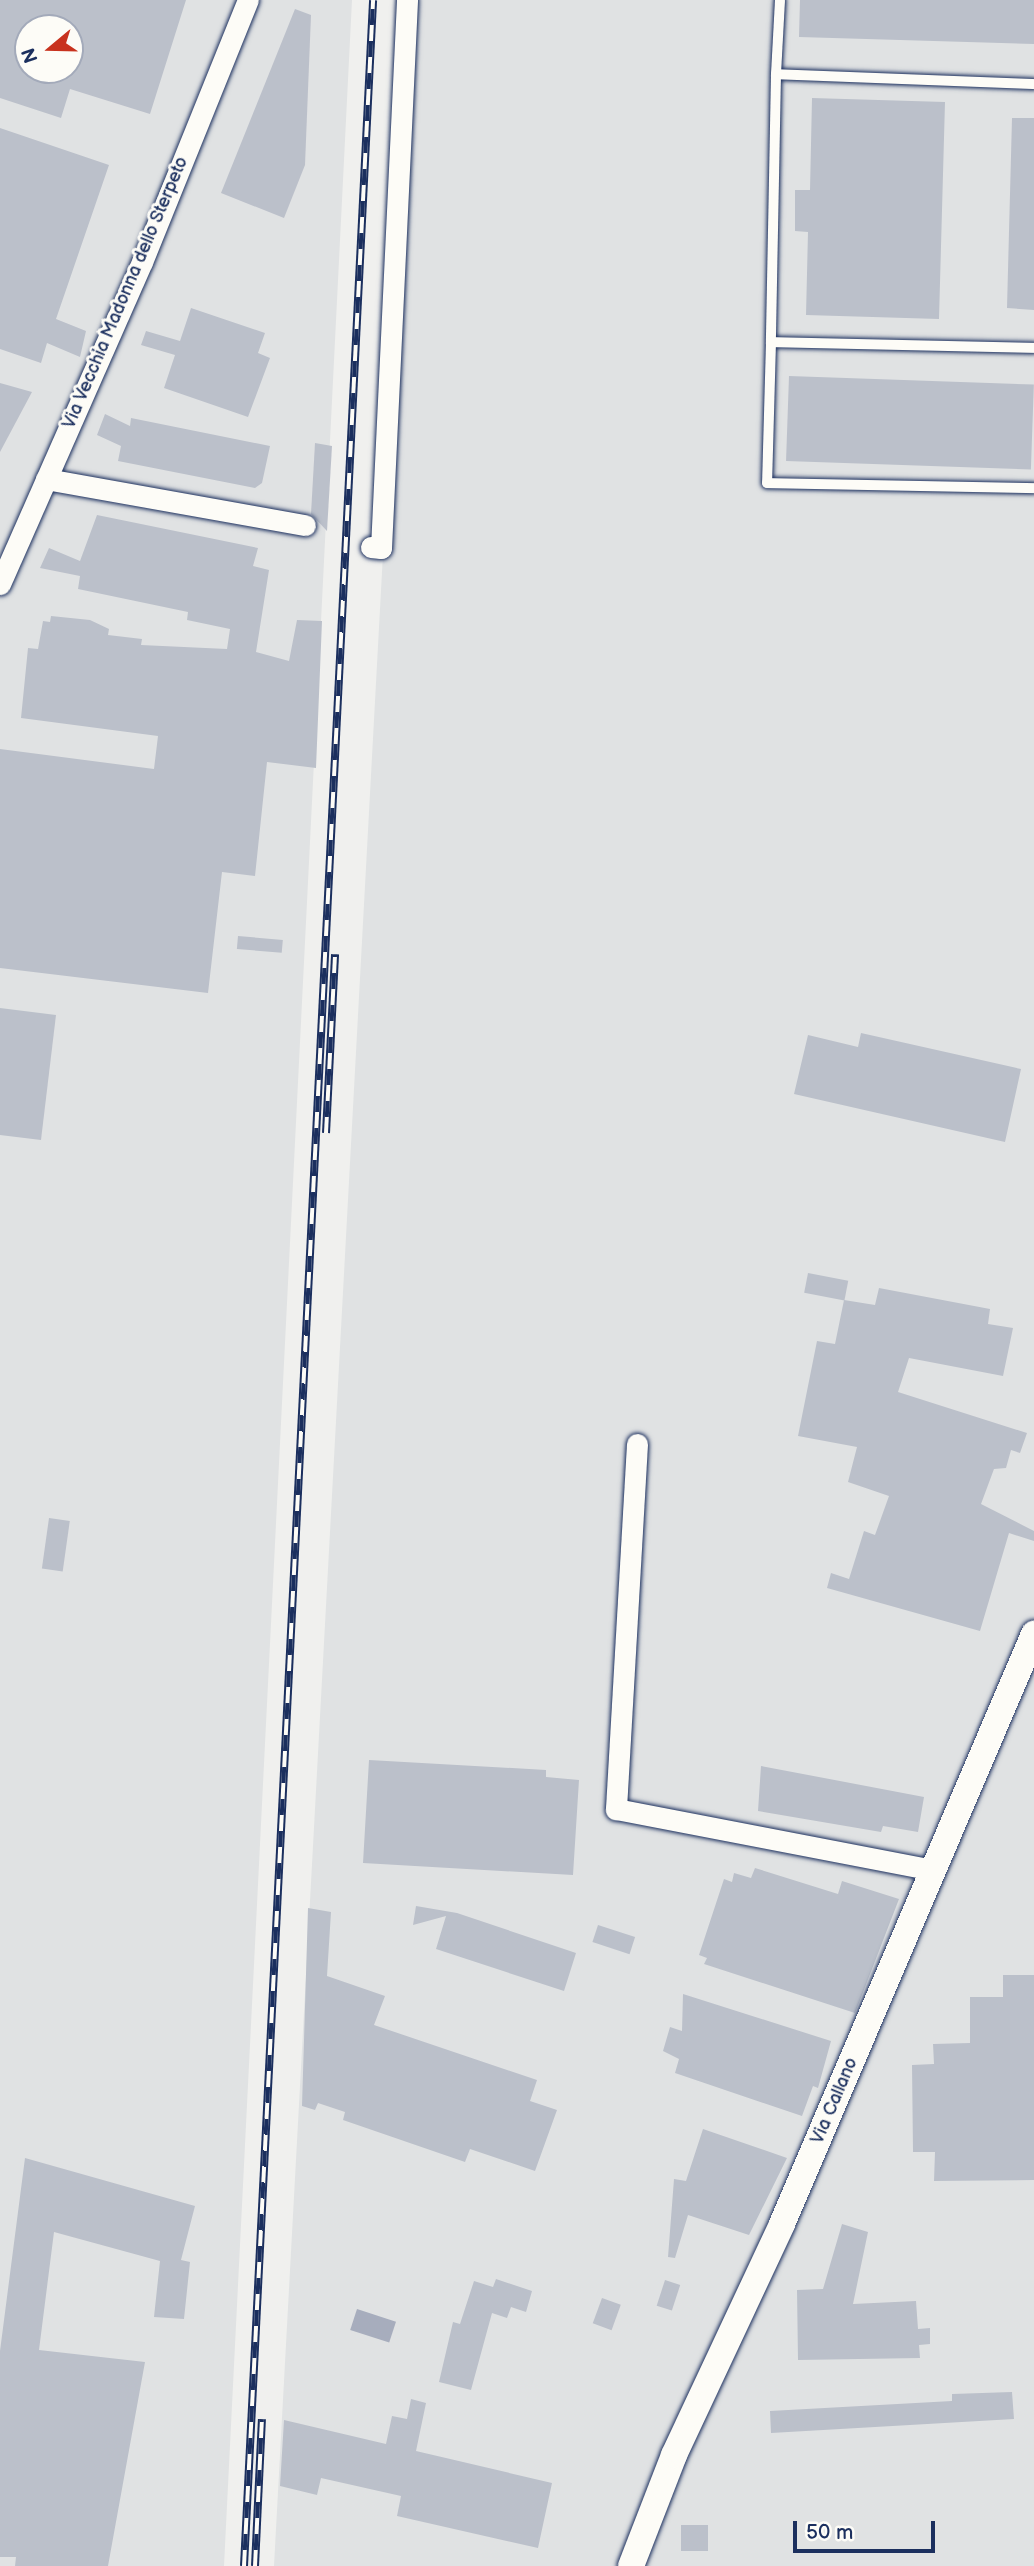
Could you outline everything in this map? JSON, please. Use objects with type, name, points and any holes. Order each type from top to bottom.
[{"type":"street","name":"Via Vecchia Madonna dello Sterpeto","points":[[0,584],[142,262],[248,0]]},
{"type":"street","points":[[371,547],[381,548],[407,0]]},
{"type":"street","points":[[46,479],[305,525]]},
{"type":"street","points":[[637,1444],[616,1809],[933,1870]]},
{"type":"street","name":"Via Callano","points":[[631,2566],[674,2455],[782,2224],[1034,1634]]},
{"type":"lane","points":[[780,0],[767,483],[1034,488]]},
{"type":"lane","points":[[776,74],[1034,84]]},
{"type":"lane","points":[[771,342],[1034,348]]},
{"type":"shaded area","points":[[0,0],[352,0],[224,2566],[0,2566]]},
{"type":"shaded area","points":[[413,0],[1034,0],[1034,2566],[274,2566]]},
{"type":"water","points":[[357,2309],[396,2322],[389,2343],[350,2330]]},
{"type":"building","points":[[0,0],[186,0],[150,114],[70,89],[61,118],[0,98]]},
{"type":"building","points":[[800,0],[1034,0],[1034,44],[799,37]]},
{"type":"building","points":[[295,9],[311,15],[305,165],[284,218],[221,193]]},
{"type":"building","points":[[812,98],[945,102],[939,319],[806,315],[808,232],[795,231],[795,190],[810,190]]},
{"type":"building","points":[[1012,118],[1034,118],[1034,310],[1007,308]]},
{"type":"building","points":[[0,128],[109,165],[56,319],[86,331],[80,357],[47,343],[41,363],[0,349]]},
{"type":"building","points":[[191,308],[265,333],[258,353],[270,358],[248,417],[164,388],[175,355],[141,345],[146,331],[180,341]]},
{"type":"building","points":[[789,376],[1034,385],[1031,469],[786,461]]},
{"type":"building","points":[[0,383],[32,392],[0,452]]},
{"type":"building","points":[[105,414],[130,426],[131,418],[270,446],[262,483],[255,488],[118,461],[121,446],[97,435]]},
{"type":"building","points":[[315,443],[332,446],[327,531],[311,514]]},
{"type":"building","points":[[97,515],[258,548],[253,566],[269,570],[256,652],[289,661],[297,620],[322,621],[316,768],[267,762],[255,876],[222,872],[208,993],[0,968],[0,749],[154,769],[158,736],[21,718],[28,648],[38,649],[43,621],[50,622],[51,616],[90,620],[109,629],[108,635],[142,639],[141,645],[227,649],[230,629],[187,620],[188,612],[78,589],[80,576],[40,568],[49,548],[80,561]]},
{"type":"building","points":[[238,936],[283,940],[282,953],[237,949]]},
{"type":"building","points":[[0,1008],[56,1015],[41,1140],[0,1135]]},
{"type":"building","points":[[861,1033],[1021,1069],[1005,1142],[794,1094],[808,1035],[858,1047]]},
{"type":"building","points":[[808,1273],[848,1281],[844,1300],[804,1293]]},
{"type":"building","points":[[879,1288],[990,1309],[988,1324],[1013,1328],[1003,1376],[909,1358],[898,1392],[1027,1433],[1020,1453],[1011,1450],[1006,1468],[994,1469],[981,1504],[1034,1531],[1034,1541],[1009,1533],[980,1631],[827,1588],[831,1573],[849,1579],[864,1531],[875,1535],[889,1496],[848,1482],[857,1447],[798,1436],[817,1341],[835,1344],[844,1300],[875,1305]]},
{"type":"building","points":[[49,1518],[70,1521],[63,1571],[42,1569]]},
{"type":"building","points":[[369,1760],[546,1770],[546,1777],[579,1780],[573,1875],[363,1863]]},
{"type":"building","points":[[761,1766],[924,1797],[918,1832],[883,1826],[881,1832],[758,1811]]},
{"type":"building","points":[[755,1868],[838,1894],[842,1881],[899,1899],[855,2013],[704,1964],[707,1958],[699,1955],[724,1879],[732,1882],[734,1873],[751,1878]]},
{"type":"building","points":[[416,1906],[457,1913],[576,1953],[564,1991],[436,1949],[446,1916],[413,1925]]},
{"type":"building","points":[[308,1908],[331,1912],[327,1976],[385,1996],[374,2025],[537,2080],[530,2101],[557,2110],[535,2171],[470,2149],[465,2162],[343,2120],[345,2112],[318,2103],[315,2110],[302,2106]]},
{"type":"building","points":[[598,1925],[635,1937],[630,1954],[592,1942]]},
{"type":"building","points":[[1003,1975],[1034,1975],[1034,2180],[934,2181],[935,2152],[913,2152],[912,2065],[934,2064],[933,2044],[970,2043],[970,1997],[1003,1997]]},
{"type":"building","points":[[683,1994],[831,2041],[818,2088],[813,2086],[802,2116],[675,2073],[679,2059],[663,2051],[670,2027],[682,2031]]},
{"type":"building","points":[[703,2129],[787,2158],[749,2235],[688,2215],[675,2258],[668,2257],[674,2179],[686,2181]]},
{"type":"building","points":[[25,2158],[195,2206],[181,2260],[190,2262],[184,2319],[154,2317],[160,2261],[54,2232],[39,2350],[145,2362],[108,2566],[15,2566],[16,2557],[0,2557],[0,2351]]},
{"type":"building","points":[[842,2224],[868,2232],[853,2304],[916,2301],[918,2329],[930,2328],[930,2344],[919,2345],[920,2358],[798,2360],[797,2290],[823,2289]]},
{"type":"building","points":[[496,2279],[532,2291],[526,2312],[511,2307],[507,2318],[492,2313],[471,2390],[439,2382],[453,2322],[460,2324],[474,2281],[493,2287]]},
{"type":"building","points":[[665,2280],[680,2285],[672,2311],[657,2306]]},
{"type":"building","points":[[602,2298],[621,2305],[612,2330],[593,2323]]},
{"type":"building","points":[[1012,2392],[1014,2419],[771,2433],[770,2411],[952,2401],[952,2394]]},
{"type":"building","points":[[411,2399],[426,2403],[416,2451],[552,2483],[538,2548],[397,2516],[401,2496],[321,2478],[317,2495],[280,2486],[284,2420],[386,2444],[392,2416],[407,2419]]},
{"type":"building","points":[[681,2525],[708,2525],[708,2551],[681,2551]]},
{"type":"railway","points":[[244,2566],[373,0]]},
{"type":"railway","points":[[326,1133],[335,954]]},
{"type":"railway","points":[[255,2566],[262,2419]]}]
